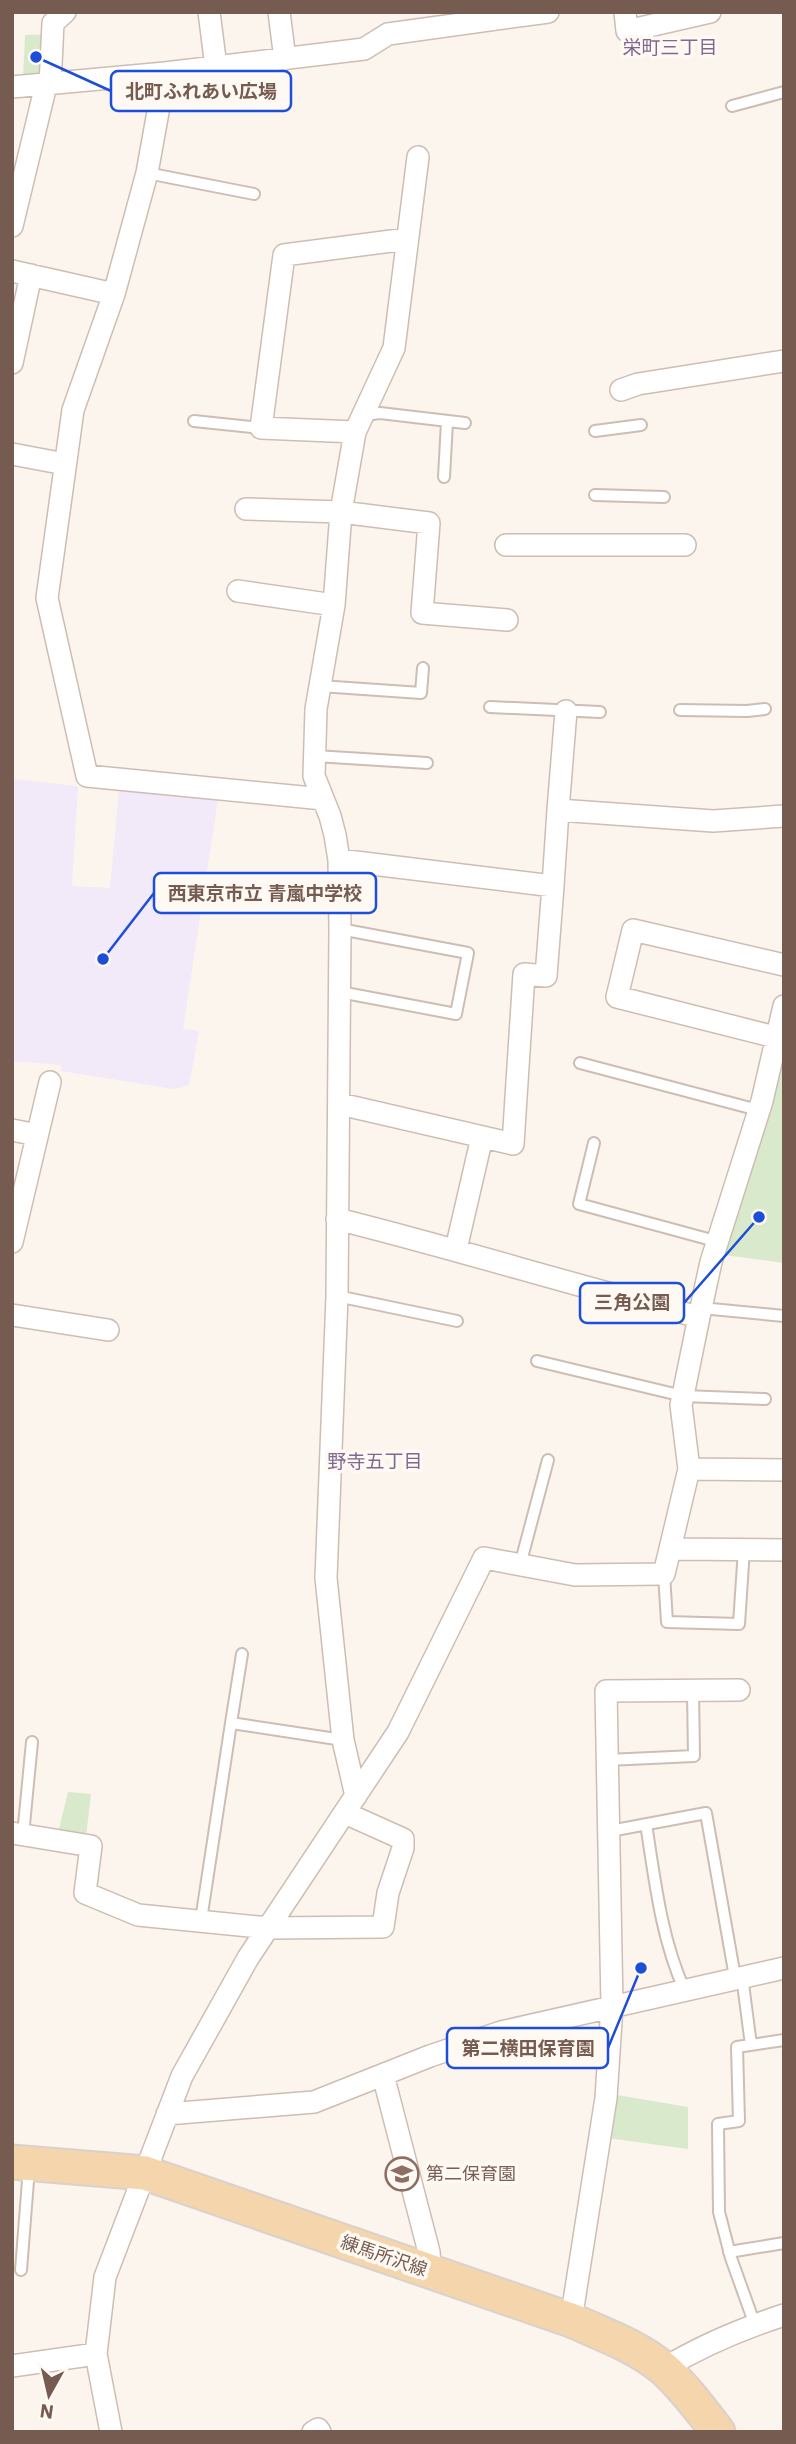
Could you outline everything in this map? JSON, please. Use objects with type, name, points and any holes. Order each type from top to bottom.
[{"type":"main road","name":"練馬所沢線","points":[[21,2163],[145,2173],[571,2320],[634,2349],[663,2369],[695,2402],[718,2432]]},
{"type":"street","points":[[12,226],[18,178],[48,85],[53,23],[65,12]]},
{"type":"street","points":[[209,12],[216,67]]},
{"type":"street","points":[[279,12],[285,59]]},
{"type":"street","points":[[12,87],[165,74],[364,49],[388,34],[548,12]]},
{"type":"street","points":[[625,12],[627,32],[710,12]]},
{"type":"street","points":[[165,74],[147,173],[114,294],[73,410],[47,598],[87,776],[323,799]]},
{"type":"street","points":[[18,1834],[91,1846],[85,1893],[138,1915],[269,1928],[383,1927],[388,1893],[403,1848],[402,1839],[351,1805],[326,1578],[337,1296],[340,1104],[339,860],[330,816],[314,776],[316,709],[334,605],[341,512],[359,424],[394,348],[418,157]]},
{"type":"street","points":[[359,424],[261,428],[284,255],[407,239]]},
{"type":"street","points":[[12,363],[22,273],[114,294]]},
{"type":"street","points":[[621,390],[638,384],[784,361]]},
{"type":"street","points":[[12,454],[65,464]]},
{"type":"street","points":[[246,509],[341,512],[429,523],[422,613],[508,620]]},
{"type":"street","points":[[506,545],[685,545]]},
{"type":"street","points":[[238,591],[334,605]]},
{"type":"street","points":[[340,1104],[513,1144],[524,974],[546,976],[566,711]]},
{"type":"street","points":[[558,810],[713,821],[784,816]]},
{"type":"street","points":[[339,860],[552,886]]},
{"type":"street","points":[[775,1037],[617,996],[633,930],[784,965]]},
{"type":"street","points":[[111,2432],[96,2354],[105,2277],[182,2076],[201,2039],[269,1928],[398,1731],[484,1558],[575,1575],[664,1574],[690,1469],[681,1405],[700,1312],[711,1262],[758,1110],[784,1006]]},
{"type":"street","points":[[13,1232],[50,1082]]},
{"type":"street","points":[[12,1130],[37,1135]]},
{"type":"street","points":[[456,1249],[482,1137]]},
{"type":"street","points":[[337,1219],[456,1249],[637,1302],[700,1312]]},
{"type":"street","points":[[12,1315],[108,1330]]},
{"type":"street","points":[[690,1469],[784,1470]]},
{"type":"street","points":[[670,1549],[784,1550]]},
{"type":"street","points":[[571,2320],[606,2098],[612,2007],[607,1691],[739,1690]]},
{"type":"street","points":[[167,2114],[314,2102],[501,2032],[784,1968]]},
{"type":"street","points":[[383,2075],[429,2252],[431,2272]]},
{"type":"street","points":[[663,2369],[694,2350],[784,2315]]},
{"type":"street","points":[[12,2366],[96,2354]]},
{"type":"street","points":[[313,2432],[318,2429],[320,2432]]},
{"type":"lane","points":[[732,107],[784,92]]},
{"type":"lane","points":[[147,173],[254,194]]},
{"type":"lane","points":[[359,424],[380,413],[465,423]]},
{"type":"lane","points":[[194,421],[261,428]]},
{"type":"lane","points":[[444,477],[447,422]]},
{"type":"lane","points":[[596,431],[640,425]]},
{"type":"lane","points":[[595,495],[664,497]]},
{"type":"lane","points":[[320,686],[421,692],[423,668]]},
{"type":"lane","points":[[490,707],[600,712]]},
{"type":"lane","points":[[680,710],[765,709]]},
{"type":"lane","points":[[315,756],[428,763]]},
{"type":"lane","points":[[340,929],[468,953],[456,1014],[340,992]]},
{"type":"lane","points":[[580,1063],[758,1110]]},
{"type":"lane","points":[[594,1143],[579,1204],[719,1242]]},
{"type":"lane","points":[[337,1296],[457,1321]]},
{"type":"lane","points":[[700,1312],[784,1315]]},
{"type":"lane","points":[[537,1362],[683,1396],[765,1399]]},
{"type":"lane","points":[[520,1565],[548,1460]]},
{"type":"lane","points":[[664,1574],[667,1622],[738,1624],[744,1549]]},
{"type":"lane","points":[[201,1920],[242,1654]]},
{"type":"lane","points":[[607,1760],[694,1756],[693,1690]]},
{"type":"lane","points":[[231,1723],[343,1740]]},
{"type":"lane","points":[[18,1834],[32,1742]]},
{"type":"lane","points":[[610,1831],[706,1813],[751,2045]]},
{"type":"lane","points":[[646,1824],[660,1914],[671,1961],[684,1989]]},
{"type":"lane","points":[[754,2325],[729,2252],[719,2212],[718,2124],[739,2121],[737,2047],[783,2040],[784,2054]]},
{"type":"lane","points":[[21,2163],[21,2270]]},
{"type":"lane","points":[[729,2252],[784,2243]]},
{"type":"shaded area","points":[[12,779],[78,786],[72,886],[110,888],[119,790],[218,799],[183,1029],[199,1031],[189,1085],[174,1089],[61,1071],[62,1065],[12,1061]]},
{"type":"green space","points":[[50,34],[47,79],[23,80],[25,35]]},
{"type":"green space","points":[[784,1036],[784,1263],[724,1255]]},
{"type":"green space","points":[[68,1792],[91,1794],[86,1837],[58,1833]]},
{"type":"green space","points":[[611,2094],[688,2107],[688,2149],[607,2138]]},
{"type":"place","name":"北町ふれあい広場","points":[[36,57]]},
{"type":"place","name":"西東京市立 青嵐中学校","points":[[103,959]]},
{"type":"place","name":"三角公園","points":[[759,1217]]},
{"type":"place","name":"第二横田保育園","points":[[641,1968]]},
{"type":"place","name":"第二保育園","points":[[402,2174]]},
{"type":"district","name":"栄町三丁目","points":[[670,47]]},
{"type":"district","name":"野寺五丁目","points":[[375,1461]]}]
